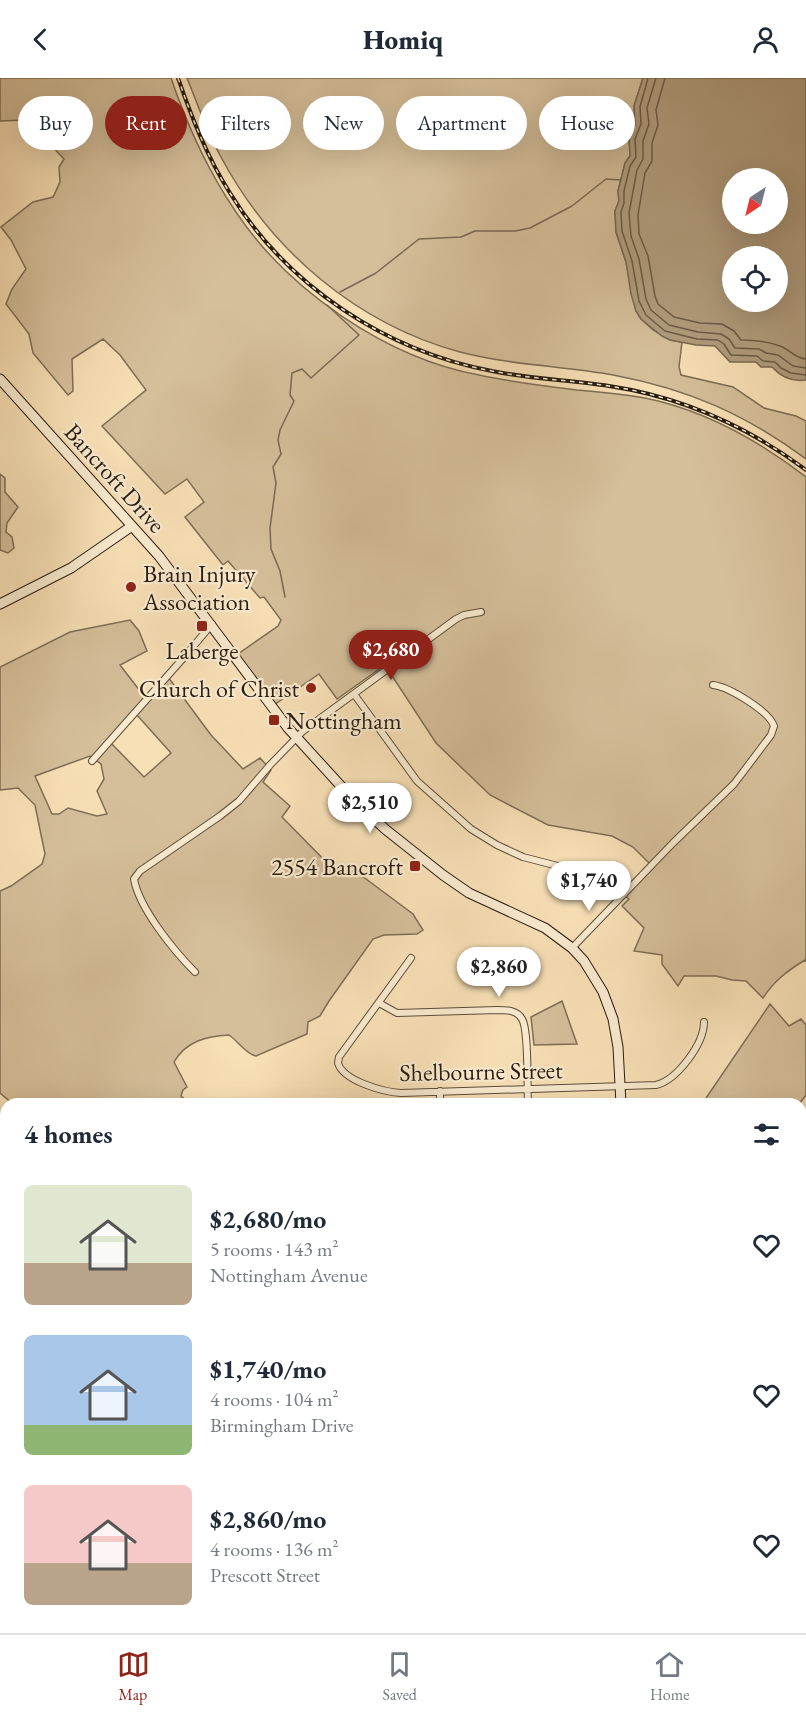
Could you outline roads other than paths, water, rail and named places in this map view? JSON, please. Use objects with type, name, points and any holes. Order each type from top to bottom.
[{"type":"main road","name":"Bancroft Drive","points":[[0,379],[173,572],[296,738],[368,813],[431,867],[469,893],[545,928],[572,948],[594,976],[610,1009],[617,1038],[621,1098]]},
{"type":"main road","points":[[0,604],[71,567],[132,526]]},
{"type":"street","points":[[195,972],[167,940],[135,889],[134,879],[140,871],[239,801],[296,738],[456,619],[481,612]]},
{"type":"street","points":[[92,761],[212,624]]},
{"type":"street","points":[[572,948],[738,779],[771,735],[774,726],[768,716],[731,691],[713,685]]},
{"type":"street","points":[[354,694],[417,781],[471,829],[523,857],[608,879],[624,894]]},
{"type":"street","name":"Shelbourne Street","points":[[411,958],[339,1057],[338,1063],[343,1073],[391,1092],[656,1085],[674,1077],[702,1036],[704,1022]]},
{"type":"street","points":[[379,1003],[397,1013],[497,1010],[516,1013],[523,1020],[525,1027],[528,1098]]},
{"type":"street","points":[[440,1091],[440,1098]]},
{"type":"water","points":[[643,78],[806,78],[806,380],[788,378],[779,374],[772,367],[761,367],[756,362],[730,362],[715,346],[670,340],[641,319],[631,294],[626,262],[616,232],[615,211],[619,201],[618,191],[625,163],[630,156],[630,150],[635,150],[635,103]]},
{"type":"waterway","points":[[340,292],[376,273],[419,239],[461,237],[475,231],[515,231],[530,228],[572,206],[606,179],[621,180]]},
{"type":"waterway","points":[[285,597],[280,571],[271,549],[270,528],[276,483],[273,467],[281,454],[278,440],[280,430],[294,401],[290,395],[292,373],[302,369],[311,378],[359,335],[327,305]]},
{"type":"railway","points":[[178,78],[214,165],[253,227],[310,285],[343,309],[414,348],[453,361],[506,374],[636,391],[688,406],[761,440],[806,470]]},
{"type":"place","name":"Brain Injury Association","points":[[131,587]]},
{"type":"place","name":"Laberge","points":[[202,626]]},
{"type":"place","name":"Church of Christ","points":[[311,688]]},
{"type":"place","name":"Nottingham","points":[[274,720]]},
{"type":"place","name":"2554 Bancroft","points":[[415,866]]}]
